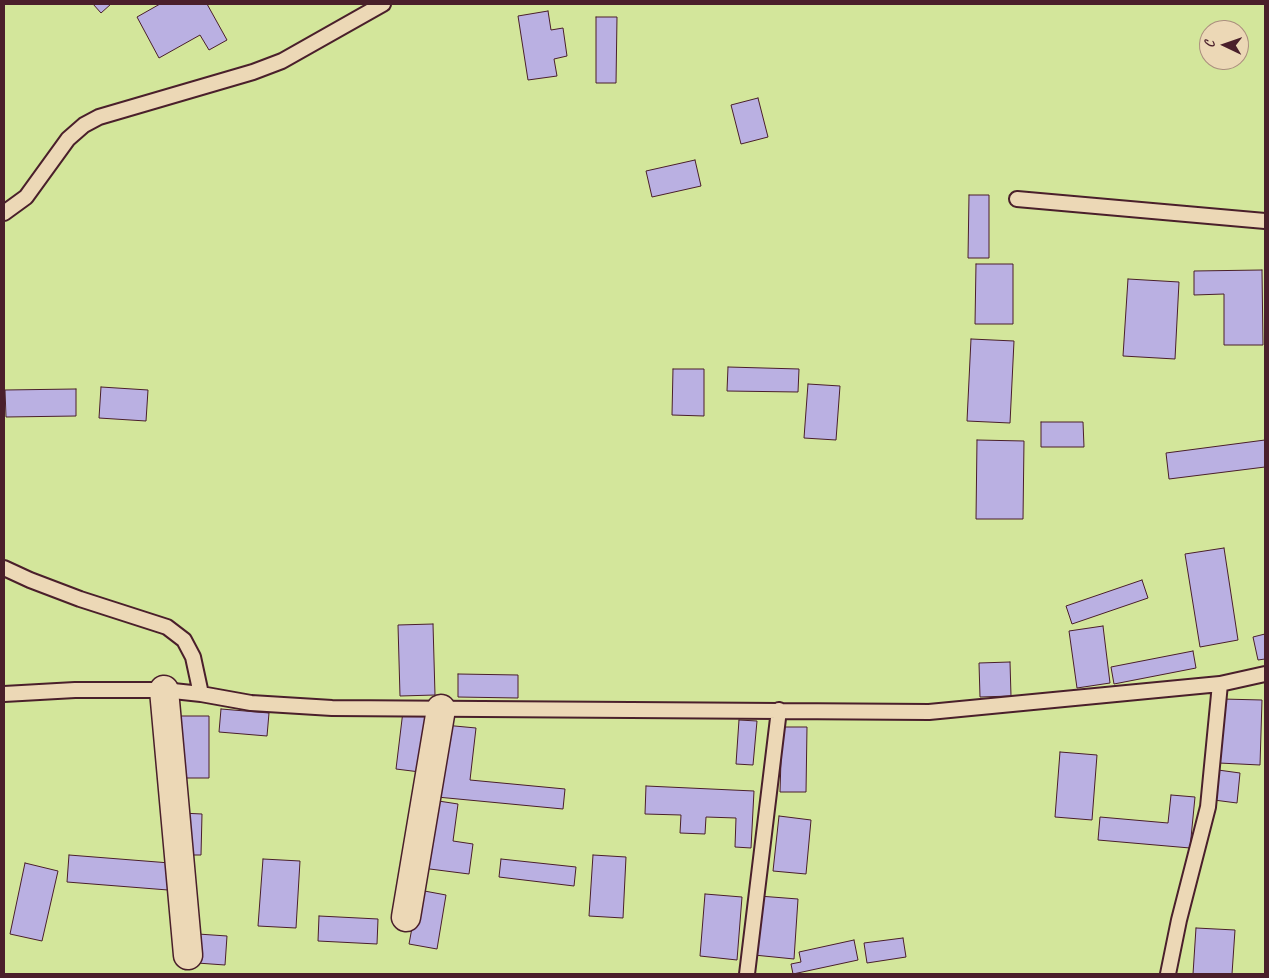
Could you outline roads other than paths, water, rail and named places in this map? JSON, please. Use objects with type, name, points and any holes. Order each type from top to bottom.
[{"type":"street","points":[[164,690],[188,955]]},
{"type":"street","points":[[406,917],[442,709]]},
{"type":"lane","points":[[4,213],[26,197],[68,139],[84,125],[99,117],[253,72],[282,61],[383,4]]},
{"type":"lane","points":[[1017,199],[1265,221]]},
{"type":"lane","points":[[4,568],[80,599],[167,627],[184,640],[193,657],[201,694]]},
{"type":"lane","points":[[4,694],[75,690],[164,690],[201,694],[251,703],[332,708],[929,712],[1220,684],[1265,674]]},
{"type":"lane","points":[[1168,974],[1179,920],[1208,806],[1220,684]]},
{"type":"lane","points":[[747,974],[779,710]]}]
